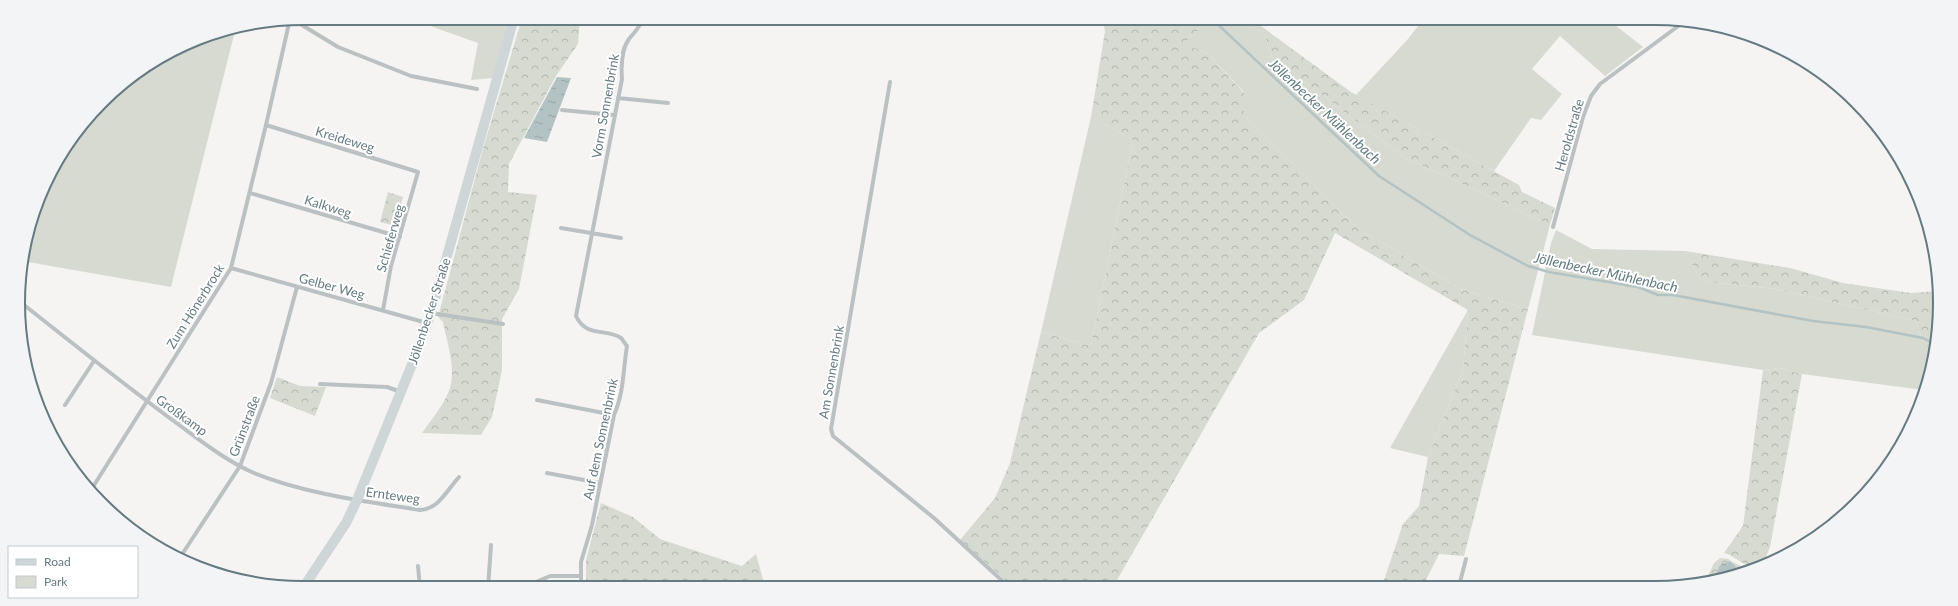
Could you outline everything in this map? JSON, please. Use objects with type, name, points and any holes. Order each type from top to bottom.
[{"type":"main road","name":"Jöllenbecker Straße","points":[[308,581],[346,523],[357,500],[429,318],[512,25]]},
{"type":"street","points":[[301,25],[338,47],[411,76],[477,89]]},
{"type":"street","name":"Vorm Sonnenbrink","points":[[598,202],[622,79],[621,60],[629,39],[638,31],[640,25]]},
{"type":"street","name":"Zum Hönerbrock","points":[[94,486],[231,268],[289,26]]},
{"type":"street","name":"Heroldstraße","points":[[1553,227],[1583,117],[1591,96],[1600,84],[1678,26]]},
{"type":"street","name":"Am Sonnenbrink","points":[[890,82],[831,429],[833,436],[944,528],[1002,581]]},
{"type":"street","points":[[618,98],[668,103]]},
{"type":"street","points":[[562,110],[614,115]]},
{"type":"street","name":"Kreideweg","points":[[266,125],[418,172]]},
{"type":"street","name":"Schieferweg","points":[[383,310],[391,266],[418,172]]},
{"type":"street","name":"Kalkweg","points":[[250,193],[400,238]]},
{"type":"street","name":"Auf dem Sonnenbrink","points":[[580,581],[581,562],[592,525],[614,415],[618,406],[624,379],[623,369],[627,346],[621,338],[585,328],[579,323],[576,316],[598,202]]},
{"type":"street","points":[[561,228],[621,238]]},
{"type":"street","name":"Gelber Weg","points":[[231,268],[383,310],[429,318],[503,324]]},
{"type":"street","name":"Grünstraße","points":[[182,553],[240,466],[271,383],[297,287]]},
{"type":"street","name":"Großkamp","points":[[25,306],[147,402],[240,466],[255,473],[308,490],[357,500]]},
{"type":"street","points":[[65,405],[94,361]]},
{"type":"street","points":[[320,384],[387,387],[401,392]]},
{"type":"street","points":[[537,400],[614,415]]},
{"type":"street","points":[[547,473],[600,484]]},
{"type":"street","name":"Ernteweg","points":[[357,500],[420,510],[428,509],[442,498],[459,477]]},
{"type":"street","points":[[488,581],[491,545]]},
{"type":"street","points":[[1460,581],[1466,559]]},
{"type":"street","points":[[418,566],[419,581]]},
{"type":"street","points":[[538,581],[550,576],[580,576]]},
{"type":"green space","points":[[428,25],[507,25],[493,78],[471,80],[478,43]]},
{"type":"green space","points":[[520,25],[579,25],[578,44],[556,76],[509,164],[508,192],[537,195],[519,289],[502,319],[502,370],[492,417],[481,435],[422,433],[444,402],[451,383],[452,365],[449,348],[443,322],[438,317],[482,152]]},
{"type":"green space","points":[[1104,25],[1204,25],[1184,43],[1208,54],[1244,93],[1244,115],[1357,228],[1460,289],[1528,309],[1464,556],[1439,554],[1426,581],[1384,581],[1403,524],[1419,506],[1428,457],[1463,370],[1468,310],[1335,233],[1304,300],[1259,333],[1116,581],[1006,581],[960,540],[995,498],[1010,463],[1041,332],[1091,346],[1133,140],[1091,117],[1105,31]]},
{"type":"green space","points":[[1204,25],[1246,25],[1264,33],[1272,57],[1402,156],[1550,225],[1528,309],[1460,289],[1357,228],[1244,115],[1244,92],[1208,54],[1183,43]]},
{"type":"green space","points":[[1246,25],[1260,25],[1351,92],[1519,185],[1522,192],[1555,208],[1550,225],[1402,156],[1272,57],[1264,33]]},
{"type":"green space","points":[[1419,25],[1615,25],[1643,47],[1605,76],[1560,36],[1532,69],[1562,94],[1541,120],[1531,118],[1494,171],[1356,95],[1408,39]]},
{"type":"green space","points":[[234,33],[171,287],[28,262],[34,231],[46,197],[62,164],[82,134],[106,106],[134,82],[164,62],[197,46]]},
{"type":"green space","points":[[1091,117],[1133,140],[1091,346],[1041,332]]},
{"type":"green space","points":[[388,192],[403,197],[395,226],[380,222]]},
{"type":"green space","points":[[1556,230],[1592,249],[1685,251],[1701,281],[1776,289],[1916,321],[1922,340],[1929,349],[1924,375],[1919,389],[1802,374],[1779,368],[1763,370],[1532,335],[1551,243]]},
{"type":"green space","points":[[1685,251],[1790,268],[1843,283],[1911,293],[1932,291],[1933,303],[1929,349],[1922,340],[1916,321],[1776,289],[1701,281]]},
{"type":"green space","points":[[1468,310],[1463,370],[1428,457],[1390,448]]},
{"type":"green space","points":[[1779,368],[1802,374],[1770,547],[1766,558],[1746,565],[1724,553],[1743,526],[1763,370]]},
{"type":"green space","points":[[277,377],[300,386],[326,387],[315,416],[270,398]]},
{"type":"green space","points":[[601,503],[633,517],[660,539],[742,566],[756,554],[763,581],[586,581],[586,560]]},
{"type":"green space","points":[[1720,558],[1728,559],[1742,567],[1737,569],[1731,561],[1727,562],[1719,567],[1715,575],[1708,576],[1714,563]]},
{"type":"water","points":[[557,77],[571,78],[547,142],[524,138]]},
{"type":"water","points":[[1730,561],[1737,569],[1715,575],[1720,565]]},
{"type":"waterway","name":"Jöllenbecker Mühlenbach","points":[[1218,25],[1379,176],[1470,235],[1528,266],[1549,272],[1638,287],[1658,295],[1673,295],[1813,321],[1866,327],[1923,338],[1930,342]]}]
